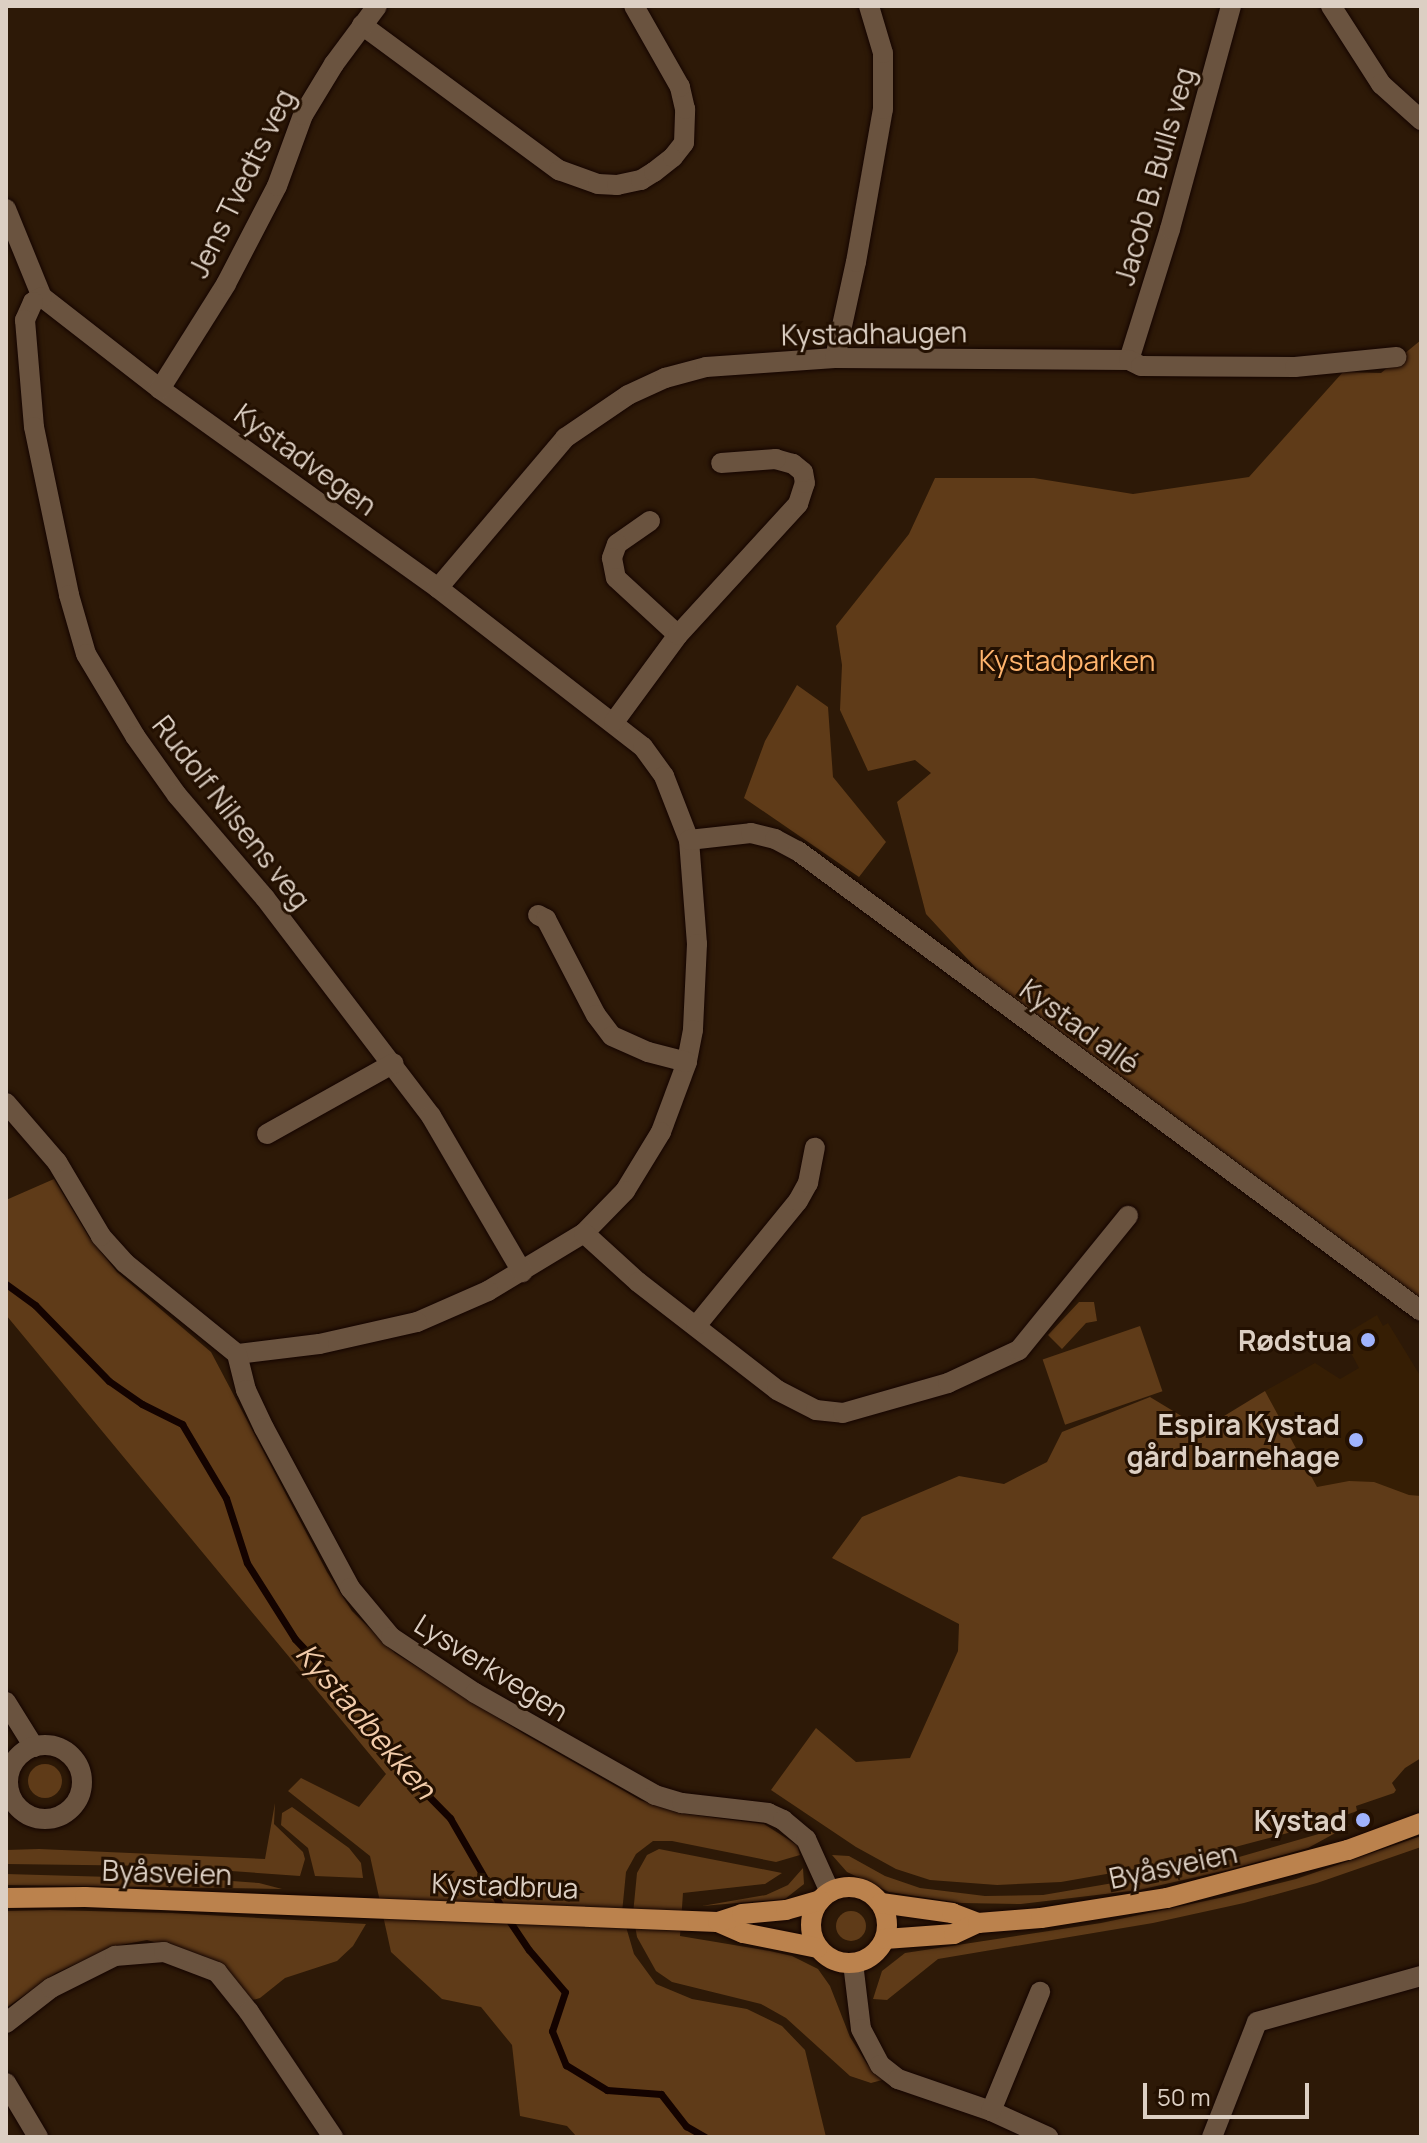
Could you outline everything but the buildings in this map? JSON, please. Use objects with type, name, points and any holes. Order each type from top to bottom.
[{"type":"main road","name":"Byåsveien","points":[[885,1939],[954,1934],[978,1923],[1104,1909],[1224,1885],[1348,1850],[1421,1823]]},
{"type":"main road","points":[[852,1887],[873,1895],[881,1903],[888,1925],[878,1951],[853,1963],[840,1963],[818,1948],[743,1933],[718,1922],[742,1914],[786,1910],[852,1887]]},
{"type":"main road","points":[[818,1948],[811,1923],[825,1896]]},
{"type":"main road","name":"Byåsveien","points":[[6,1898],[326,1906]]},
{"type":"main road","name":"Byåsveien","points":[[881,1903],[952,1913],[978,1923]]},
{"type":"main road","name":"Kystadbrua","points":[[326,1906],[718,1922]]},
{"type":"street","name":"Jens Tvedts veg","points":[[160,389],[226,284],[277,186],[303,115],[334,64],[377,6]]},
{"type":"street","points":[[362,25],[559,170],[598,184],[617,185],[641,180],[654,172],[684,143],[685,109],[680,87],[634,6]]},
{"type":"street","points":[[835,358],[856,262],[883,109],[883,53],[869,6]]},
{"type":"street","name":"Jacob B. Bulls veg","points":[[1129,360],[1170,229],[1231,6]]},
{"type":"street","points":[[1331,6],[1381,84],[1421,120]]},
{"type":"street","name":"Kystadvegen","points":[[6,209],[42,297],[160,389],[438,588],[536,667],[614,722],[643,747],[664,776],[689,840],[697,944],[693,1030],[687,1062],[661,1132],[625,1191],[584,1233],[522,1272],[452,1309],[417,1322],[319,1344],[237,1354]]},
{"type":"street","name":"Rudolf Nilsens veg","points":[[42,297],[33,302],[25,320],[34,427],[69,595],[86,654],[135,736],[177,795],[265,898],[394,1063],[464,1167],[522,1272]]},
{"type":"street","name":"Kystadhaugen","points":[[438,588],[565,438],[628,395],[665,378],[706,367],[835,358],[1129,360],[1141,366],[1295,367],[1397,357]]},
{"type":"street","points":[[614,722],[678,635],[798,504],[805,483],[803,472],[776,459],[721,463]]},
{"type":"street","points":[[650,521],[617,544],[612,558],[616,578],[678,635]]},
{"type":"street","name":"Kystad allé","points":[[689,840],[751,833],[775,839],[798,851],[1421,1311]]},
{"type":"street","points":[[538,915],[546,919],[596,1015],[612,1036],[648,1052],[687,1062]]},
{"type":"street","points":[[267,1134],[394,1063]]},
{"type":"street","points":[[6,1103],[57,1162],[101,1236],[125,1263],[237,1354]]},
{"type":"street","points":[[696,1326],[798,1201],[808,1183],[815,1148]]},
{"type":"street","points":[[584,1233],[696,1326],[797,1403],[832,1413],[857,1411],[948,1383],[1019,1350],[1128,1216]]},
{"type":"street","name":"Lysverkvegen","points":[[237,1354],[246,1390],[264,1428],[350,1588],[391,1637],[475,1693],[645,1790],[682,1803],[750,1810],[783,1820],[806,1839],[825,1896]]},
{"type":"street","points":[[6,1702],[34,1747]]},
{"type":"street","points":[[6,2023],[51,1988],[115,1956],[164,1952],[217,1972],[249,2012],[333,2137]]},
{"type":"street","points":[[853,1963],[861,2029],[880,2065],[898,2079],[991,2111],[1048,2137]]},
{"type":"street","points":[[1212,2137],[1257,2022],[1421,1976]]},
{"type":"street","points":[[991,2111],[1040,1992]]},
{"type":"street","points":[[6,2083],[38,2137]]},
{"type":"shaded area","name":"Espira Kystad gård barnehage","points":[[1377,1315],[1383,1326],[1388,1323],[1421,1377],[1421,1556],[1317,1488],[1265,1391],[1315,1363],[1340,1379],[1359,1368],[1342,1336]]},
{"type":"green space","name":"Kystadparken","points":[[1421,340],[1421,1301],[986,979],[926,914],[897,802],[931,773],[915,760],[868,771],[840,710],[842,665],[836,626],[909,534],[935,478],[1034,478],[1133,494],[1249,477],[1343,372],[1381,373]]},
{"type":"green space","points":[[797,685],[828,707],[833,777],[886,842],[859,877],[744,798],[765,741]]},
{"type":"green space","points":[[54,1179],[89,1237],[117,1272],[211,1352],[327,1572],[352,1611],[395,1653],[524,1734],[640,1800],[679,1813],[764,1824],[797,1845],[800,1855],[776,1862],[672,1841],[653,1841],[636,1854],[626,1872],[622,1913],[634,1954],[656,1984],[692,1999],[747,2009],[782,2026],[805,2050],[826,2137],[577,2137],[567,2126],[520,2116],[512,2045],[481,2007],[442,1999],[391,1952],[370,1856],[288,1791],[301,1778],[359,1807],[386,1774],[6,1315],[6,1200]]},
{"type":"green space","points":[[1079,1302],[1094,1302],[1097,1321],[1086,1323],[1062,1349],[1048,1335]]},
{"type":"green space","points":[[1140,1326],[1162,1391],[1065,1425],[1043,1360]]},
{"type":"green space","points":[[1265,1391],[1317,1487],[1349,1481],[1374,1482],[1409,1495],[1421,1496],[1421,1758],[1405,1768],[1392,1783],[1396,1790],[1394,1793],[1356,1806],[1357,1811],[1318,1825],[1186,1860],[1061,1882],[997,1885],[930,1880],[896,1869],[856,1847],[771,1790],[816,1728],[856,1762],[910,1758],[958,1651],[959,1624],[832,1558],[862,1517],[959,1476],[1004,1484],[1047,1462],[1062,1432],[1150,1397],[1188,1420],[1211,1424]]},
{"type":"green space","points":[[45,1764],[57,1769],[62,1781],[57,1793],[45,1798],[33,1793],[28,1781],[33,1769]]},
{"type":"green space","points":[[275,1803],[274,1824],[303,1852],[305,1859],[300,1876],[160,1866],[6,1864],[6,1850],[39,1849],[265,1859]]},
{"type":"green space","points":[[292,1807],[349,1848],[361,1863],[363,1878],[315,1876],[308,1848],[281,1825],[282,1813]]},
{"type":"green space","points":[[1350,1825],[1308,1848],[1232,1869],[1139,1890],[1021,1904],[961,1903],[889,1892],[847,1872],[832,1855],[849,1856],[885,1876],[920,1888],[985,1896],[1043,1895],[1201,1868]]},
{"type":"green space","points":[[1421,1836],[1421,1847],[1317,1883],[1244,1903],[1153,1923],[938,1959],[887,2000],[873,1999],[882,1971],[905,1953],[1101,1923],[1224,1897],[1296,1879]]},
{"type":"green space","points":[[659,1849],[782,1873],[765,1884],[683,1893],[680,1936],[792,1956],[818,1969],[830,1986],[850,2037],[867,2064],[886,2079],[871,2083],[850,2076],[786,2018],[761,2004],[672,1982],[656,1971],[637,1937],[633,1914],[637,1873],[647,1855]]},
{"type":"green space","points":[[803,1868],[804,1884],[785,1899],[702,1906],[766,1895],[788,1885]]},
{"type":"green space","points":[[6,1874],[218,1880],[259,1883],[282,1889],[6,1885]]},
{"type":"green space","points":[[6,1911],[172,1913],[366,1924],[353,1946],[337,1961],[285,1978],[260,1998],[249,2001],[204,1956],[147,1940],[116,1946],[56,1973],[6,2008]]},
{"type":"green space","points":[[851,1911],[862,1915],[866,1926],[862,1937],[851,1941],[840,1937],[836,1926],[840,1915]]},
{"type":"waterway","name":"Kystadbekken","points":[[6,1284],[35,1305],[109,1381],[142,1404],[182,1424],[226,1498],[247,1563],[295,1639],[371,1719],[402,1769],[450,1818],[502,1908]]},
{"type":"waterway","name":"Kystadbekken","points":[[508,1919],[529,1950],[565,1992],[552,2031],[566,2065],[607,2090],[661,2094],[686,2126],[705,2137]]},
{"type":"place","name":"Rødstua","points":[[1368,1340]]},
{"type":"place","name":"Espira Kystad gård barnehage","points":[[1356,1440]]},
{"type":"place","name":"Kystad","points":[[1363,1820]]}]
